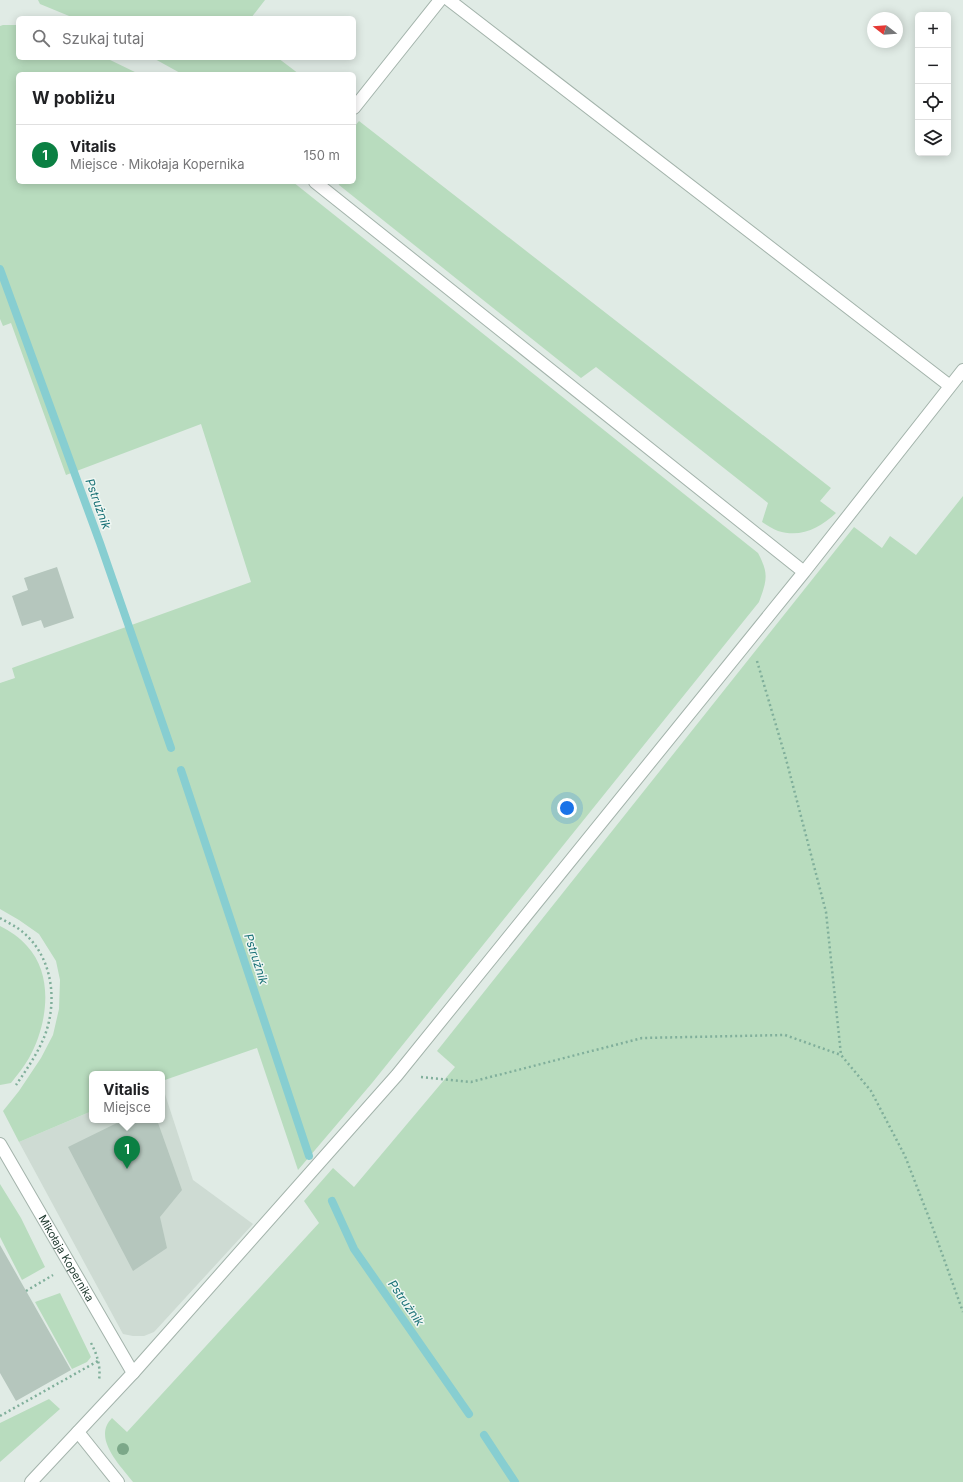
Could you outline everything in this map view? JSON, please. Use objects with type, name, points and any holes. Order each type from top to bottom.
[{"type":"street","points":[[356,105],[440,0]]},
{"type":"street","points":[[449,0],[950,386]]},
{"type":"street","points":[[318,184],[804,572]]},
{"type":"street","points":[[31,1482],[133,1373],[397,1075],[804,572],[963,370]]},
{"type":"street","name":"Mikołaja Kopernika","points":[[0,1144],[133,1373]]},
{"type":"street","points":[[78,1432],[118,1482]]},
{"type":"path","points":[[751,638],[786,759],[826,912],[841,1055]]},
{"type":"path","points":[[0,918],[17,927],[33,942],[45,960],[50,980],[51,1006],[45,1033],[34,1058],[16,1085]]},
{"type":"path","points":[[397,1075],[471,1082],[642,1038],[784,1034],[841,1055],[871,1091],[905,1156],[963,1312]]},
{"type":"path","points":[[26,1291],[55,1275],[51,1268]]},
{"type":"path","points":[[87,1337],[94,1350],[101,1372],[99,1384]]},
{"type":"path","points":[[0,1416],[98,1361]]},
{"type":"shaded area","points":[[165,1094],[193,1180],[253,1224],[154,1332],[144,1336],[123,1334],[19,1142],[89,1112],[89,1123],[165,1123]]},
{"type":"green space","points":[[38,0],[265,0],[253,16],[69,16],[40,4]]},
{"type":"green space","points":[[16,25],[16,60],[110,60],[135,72],[16,72],[16,184],[296,184],[758,553],[764,566],[766,577],[759,602],[372,1083],[298,1170],[257,1048],[165,1080],[165,1071],[89,1071],[89,1112],[19,1142],[3,1111],[19,1091],[41,1058],[53,1035],[59,1009],[60,980],[56,961],[39,934],[0,909],[0,683],[15,678],[12,668],[251,582],[201,424],[66,475],[11,323],[3,326],[0,319],[0,26]]},
{"type":"green space","points":[[157,60],[281,60],[296,72],[178,72]]},
{"type":"green space","points":[[359,121],[831,488],[820,501],[836,513],[817,527],[795,533],[778,531],[762,522],[768,503],[596,367],[581,378],[339,185],[356,184],[356,125]]},
{"type":"green space","points":[[963,496],[963,1482],[133,1482],[115,1460],[106,1443],[105,1434],[107,1426],[112,1418],[127,1432],[319,1223],[304,1201],[333,1168],[354,1187],[455,1067],[437,1051],[854,527],[882,548],[890,536],[916,555]]},
{"type":"green space","points":[[0,926],[21,940],[36,958],[42,972],[45,986],[45,1001],[44,1016],[40,1031],[29,1058],[11,1083],[0,1085]]},
{"type":"green space","points":[[0,1184],[21,1218],[45,1267],[22,1280],[0,1237]]},
{"type":"green space","points":[[60,1293],[91,1357],[87,1362],[72,1369],[35,1302]]},
{"type":"green space","points":[[49,1399],[60,1409],[0,1462],[0,1423]]},
{"type":"building","points":[[57,567],[74,618],[44,628],[41,620],[22,626],[12,596],[28,590],[24,578]]},
{"type":"building","points":[[117,1123],[158,1123],[182,1190],[160,1217],[167,1248],[133,1271],[68,1147]]},
{"type":"building","points":[[0,1245],[71,1370],[16,1401],[0,1373]]},
{"type":"waterway","name":"Pstrużnik","points":[[0,269],[100,543],[171,748]]},
{"type":"waterway","name":"Pstrużnik","points":[[181,770],[309,1156]]},
{"type":"waterway","name":"Pstrużnik","points":[[332,1201],[354,1249],[469,1414]]},
{"type":"waterway","name":"Pstrużnik","points":[[484,1435],[515,1482]]},
{"type":"place","name":"Vitalis","points":[[127,1169]]}]
